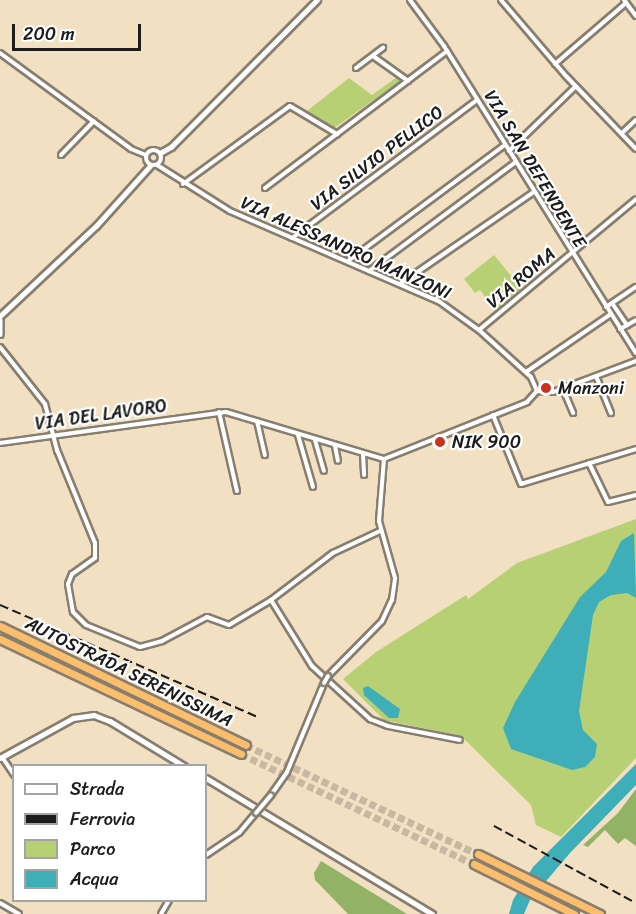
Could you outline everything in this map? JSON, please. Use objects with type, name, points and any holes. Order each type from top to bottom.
[{"type":"highway","name":"AUTOSTRADA SERENISSIMA","points":[[0,626],[246,745]]},
{"type":"highway","name":"AUTOSTRADA SERENISSIMA","points":[[0,639],[241,754]]},
{"type":"highway","points":[[478,854],[600,914]]},
{"type":"highway","points":[[474,864],[574,914]]},
{"type":"street","points":[[160,153],[171,147],[317,0]]},
{"type":"street","name":"VIA SAN DEFENDENTE","points":[[410,0],[447,51],[571,253],[636,353]]},
{"type":"street","points":[[501,0],[593,108],[622,133],[636,149]]},
{"type":"street","points":[[555,64],[625,1],[636,16]]},
{"type":"street","points":[[356,68],[383,48]]},
{"type":"street","points":[[265,188],[447,51]]},
{"type":"street","points":[[0,53],[94,121],[146,155],[150,165]]},
{"type":"street","points":[[373,56],[408,81]]},
{"type":"street","points":[[509,151],[576,86]]},
{"type":"street","name":"VIA SILVIO PELLICO","points":[[292,238],[477,100]]},
{"type":"street","points":[[183,184],[292,105],[337,134]]},
{"type":"street","points":[[622,133],[636,120]]},
{"type":"street","points":[[61,155],[94,121]]},
{"type":"street","points":[[347,262],[506,145]]},
{"type":"street","points":[[146,155],[153,150],[160,153]]},
{"type":"street","points":[[0,334],[0,318],[96,226],[150,165],[158,165],[160,153]]},
{"type":"street","points":[[369,271],[516,162]]},
{"type":"street","name":"VIA ALESSANDRO MANZONI","points":[[158,165],[183,184],[230,211],[440,302],[479,330],[526,372],[537,384],[537,391]]},
{"type":"street","points":[[399,284],[534,192]]},
{"type":"street","name":"VIA ROMA","points":[[479,330],[636,199]]},
{"type":"street","points":[[606,307],[636,287]]},
{"type":"street","points":[[612,303],[627,325]]},
{"type":"street","points":[[526,372],[611,314]]},
{"type":"street","points":[[620,329],[636,320]]},
{"type":"street","points":[[0,347],[42,398],[56,435],[57,450],[97,549],[95,558],[72,574],[68,584],[73,612],[81,622],[140,647],[162,641],[207,617],[229,625],[271,600],[333,553],[380,531]]},
{"type":"street","points":[[207,854],[238,833],[271,795],[291,764],[328,676],[382,621],[392,600],[393,566],[380,531],[380,477],[384,459],[527,402],[537,391],[544,394],[563,389],[636,361]]},
{"type":"street","points":[[596,376],[610,413]]},
{"type":"street","points":[[563,389],[573,413]]},
{"type":"street","points":[[219,412],[237,491]]},
{"type":"street","name":"VIA DEL LAVORO","points":[[0,443],[226,412],[384,459]]},
{"type":"street","points":[[493,415],[521,484],[636,448]]},
{"type":"street","points":[[257,422],[265,455]]},
{"type":"street","points":[[298,435],[313,487]]},
{"type":"street","points":[[315,439],[324,471]]},
{"type":"street","points":[[335,446],[338,461]]},
{"type":"street","points":[[363,454],[364,475]]},
{"type":"street","points":[[589,463],[608,502],[636,495]]},
{"type":"street","points":[[271,600],[312,666],[370,719],[388,726],[460,740]]},
{"type":"street","points":[[12,772],[1,758],[73,718],[94,716],[110,721],[182,764]]},
{"type":"street","points":[[207,779],[432,914]]},
{"type":"street","points":[[0,903],[19,914]]},
{"type":"green space","points":[[397,77],[402,80],[334,128],[307,111],[349,78],[372,95]]},
{"type":"green space","points":[[494,255],[522,289],[496,312],[480,290],[475,293],[464,279]]},
{"type":"green space","points":[[636,519],[636,758],[561,837],[536,825],[531,805],[461,736],[384,720],[343,679],[376,652],[466,595],[468,599],[517,563]]},
{"type":"green space","points":[[636,789],[636,846],[625,838],[618,844],[605,830],[588,847],[583,845],[618,813]]},
{"type":"green space","points":[[321,861],[407,914],[348,914],[315,880],[314,873]]},
{"type":"water","points":[[634,533],[636,598],[627,593],[611,595],[599,602],[593,615],[579,711],[583,730],[597,744],[595,757],[585,767],[572,770],[511,749],[503,728],[515,702],[580,597],[606,572],[621,541]]},
{"type":"water","points":[[368,686],[400,709],[398,718],[389,718],[364,695],[363,688]]},
{"type":"water","points":[[636,764],[636,785],[570,853],[530,900],[524,914],[509,914],[513,900],[533,867]]},
{"type":"tunnel","points":[[246,745],[478,854]]},
{"type":"tunnel","points":[[241,754],[474,864]]},
{"type":"railway","points":[[0,605],[258,717]]},
{"type":"railway","points":[[494,826],[636,903]]},
{"type":"place","name":"Manzoni","points":[[546,388]]},
{"type":"place","name":"NIK 900","points":[[440,442]]}]
